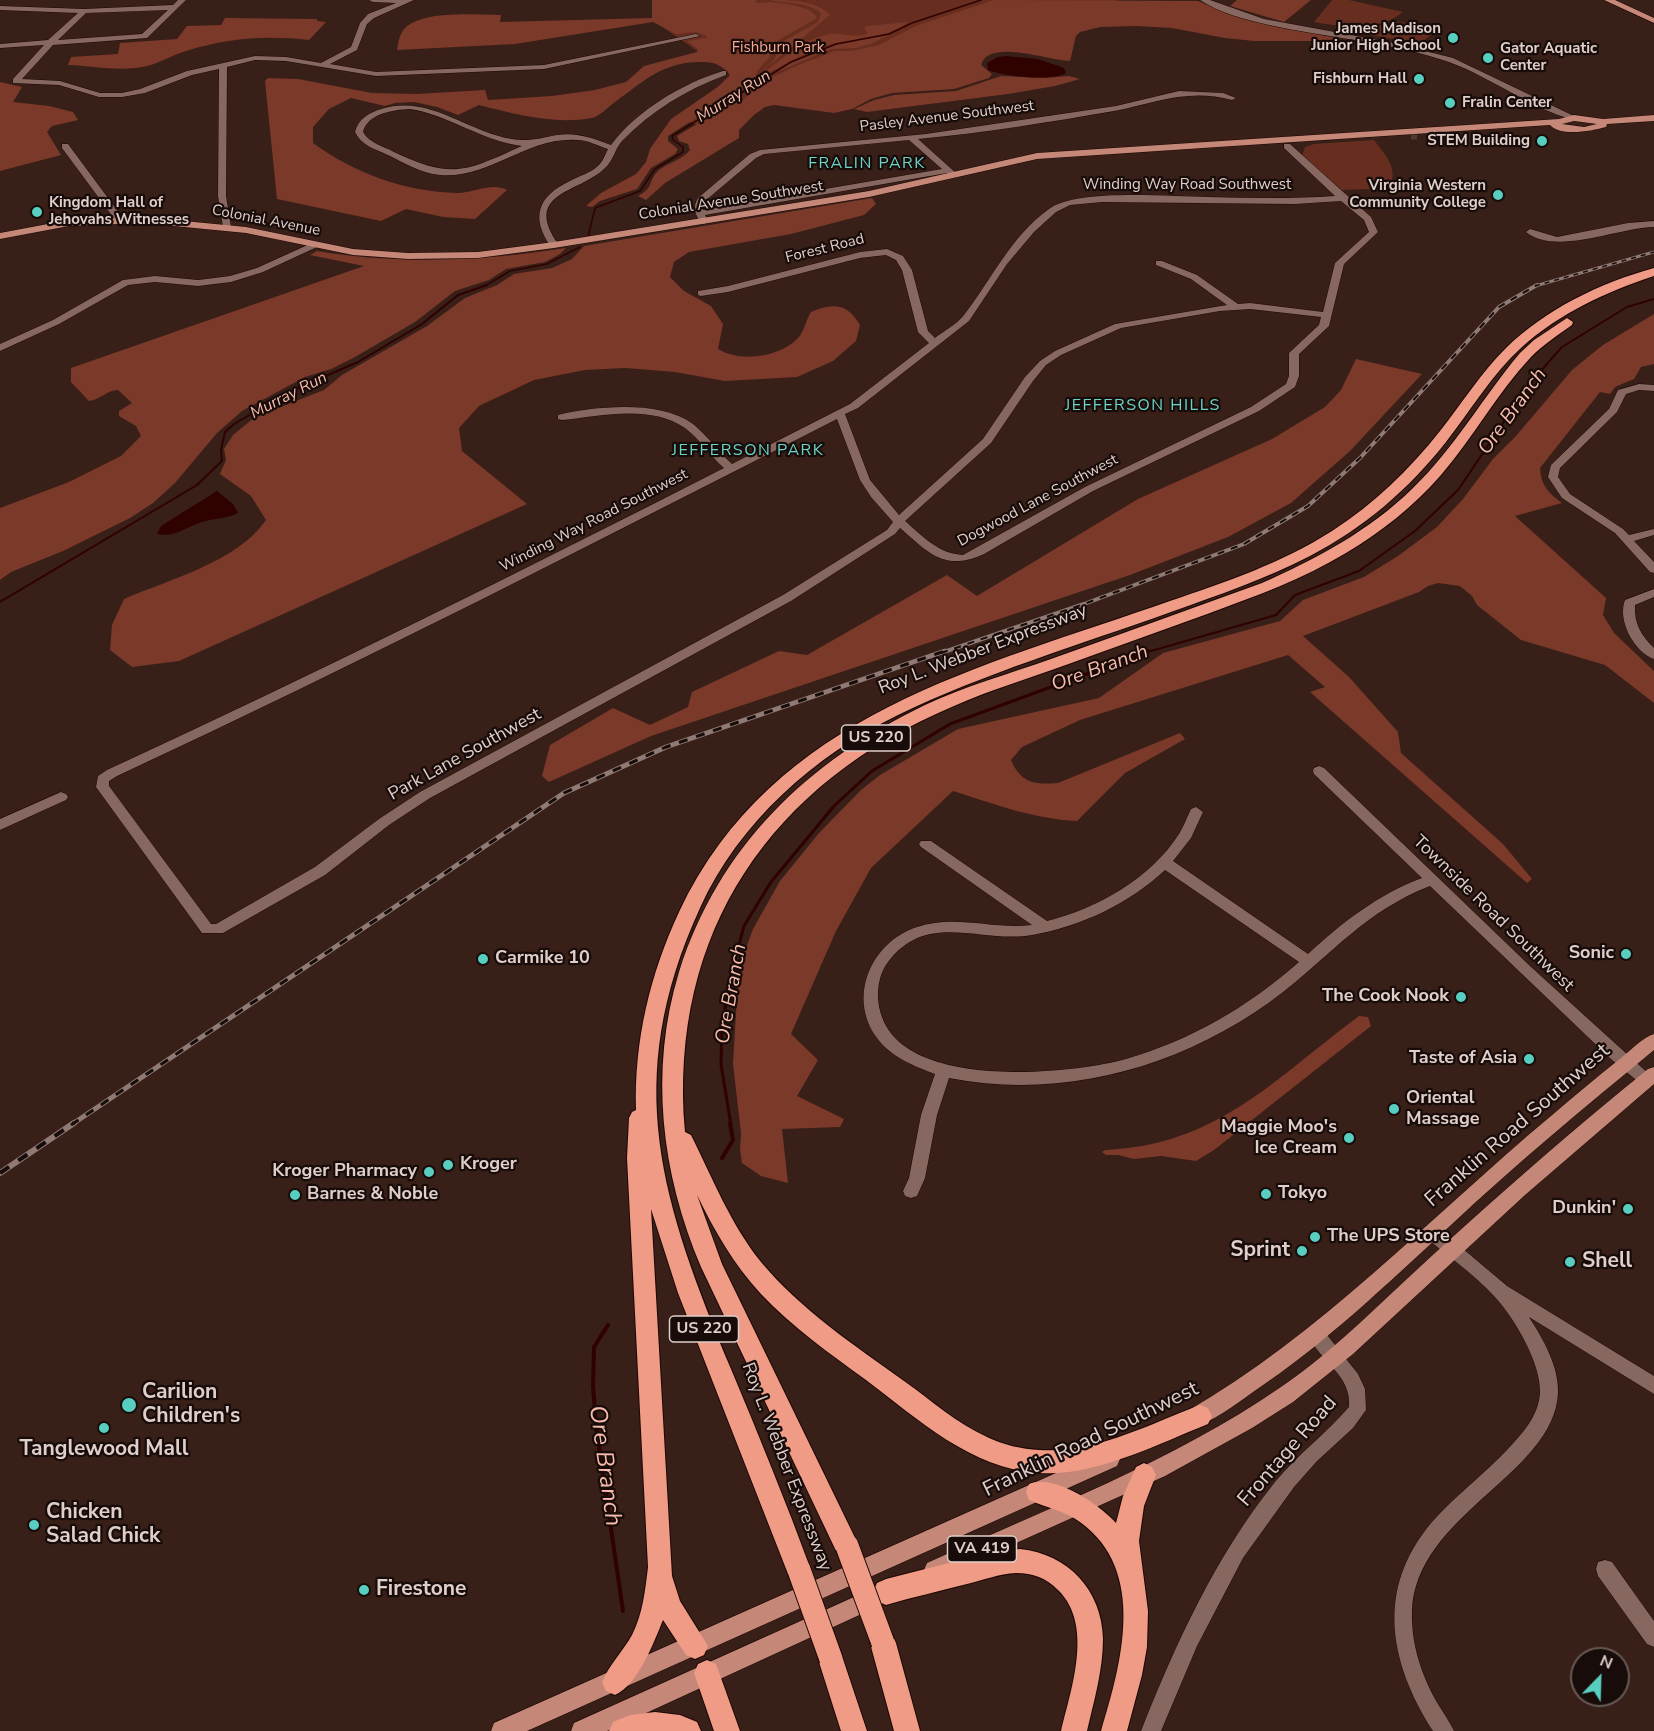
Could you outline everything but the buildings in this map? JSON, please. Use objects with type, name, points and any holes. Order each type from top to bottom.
[{"type":"highway","name":"Roy L. Webber Expressway","points":[[854,1731],[800,1570],[683,1277],[663,1217],[648,1130],[646,1078],[650,1033],[661,980],[684,919],[702,883],[737,833],[768,800],[809,763],[865,726],[930,694],[1233,585],[1319,545],[1365,516],[1400,488],[1442,438],[1494,369],[1520,342],[1573,304],[1613,286],[1654,272]]},
{"type":"highway","name":"Roy L. Webber Expressway","points":[[907,1727],[882,1642],[848,1546],[707,1254],[683,1183],[672,1114],[673,1047],[678,1011],[687,975],[705,923],[718,896],[742,857],[782,811],[807,787],[868,742],[935,707],[1267,586],[1310,567],[1347,546],[1385,520],[1422,488],[1510,373],[1539,343],[1594,306],[1654,282]]},
{"type":"highway","points":[[615,1682],[641,1643],[657,1602],[660,1567],[637,1158],[638,1123],[646,1078]]},
{"type":"highway","points":[[672,1114],[711,1203],[735,1243],[768,1286],[826,1337],[950,1429],[978,1445],[1029,1461],[1071,1460],[1200,1416]]},
{"type":"highway","points":[[1114,1731],[1130,1677],[1135,1647],[1134,1589],[1127,1562],[1127,1536],[1130,1505],[1144,1474]]},
{"type":"highway","points":[[1038,1492],[1077,1505],[1105,1527],[1127,1562]]},
{"type":"highway","points":[[886,1592],[998,1563],[1018,1561],[1038,1562],[1063,1575],[1082,1603],[1088,1618],[1090,1638],[1074,1731]]},
{"type":"highway","points":[[660,1567],[669,1607],[695,1646]]},
{"type":"highway","points":[[707,1673],[727,1731]]},
{"type":"highway","points":[[622,1731],[643,1724],[668,1725],[688,1731]]},
{"type":"main road","points":[[1608,0],[1654,21]]},
{"type":"main road","points":[[1301,143],[1412,133],[1550,126],[1569,122],[1584,130],[1591,123],[1654,120]]},
{"type":"main road","name":"Colonial Avenue Southwest","points":[[384,255],[457,256],[554,245],[701,217],[869,194],[952,173],[1061,153],[1260,141],[1301,143]]},
{"type":"main road","name":"Colonial Avenue","points":[[0,236],[46,226],[119,219],[227,227],[314,245],[384,255]]},
{"type":"main road","name":"Franklin Road Southwest","points":[[502,1731],[1163,1436],[1252,1385],[1317,1336],[1431,1232],[1654,1041]]},
{"type":"main road","points":[[1144,1474],[1246,1421],[1335,1358],[1560,1153],[1650,1077]]},
{"type":"main road","name":"VA 419","points":[[582,1731],[1144,1474]]},
{"type":"main road","points":[[695,1646],[707,1673]]},
{"type":"street","points":[[5,0],[1,8],[84,11],[175,7]]},
{"type":"street","points":[[0,46],[147,34],[182,0]]},
{"type":"street","points":[[373,0],[408,1]]},
{"type":"street","points":[[1204,0],[1252,18],[1449,59],[1569,122]]},
{"type":"street","points":[[324,64],[354,48],[364,23],[371,16],[408,1]]},
{"type":"street","points":[[84,11],[50,43],[16,81],[60,83],[99,94],[122,95],[142,91],[185,75],[261,58],[324,64],[384,75],[536,68],[696,36]]},
{"type":"street","points":[[223,65],[222,196],[227,227]]},
{"type":"street","points":[[554,245],[543,224],[545,207],[561,189],[602,166],[609,158],[612,148],[636,123],[694,85],[723,73]]},
{"type":"street","name":"Pasley Avenue Southwest","points":[[701,217],[698,204],[706,195],[758,154],[912,138],[1116,108],[1173,94],[1213,94],[1232,99]]},
{"type":"street","points":[[532,144],[501,140],[435,111],[415,107],[397,108],[375,114],[361,124],[360,136],[425,169],[445,173],[483,166],[532,144],[556,137],[576,137],[612,148]]},
{"type":"street","points":[[912,138],[952,173]]},
{"type":"street","name":"Winding Way Road Southwest","points":[[1284,143],[1343,198]]},
{"type":"street","name":"Winding Way Road Southwest","points":[[1298,156],[1301,143]]},
{"type":"street","points":[[65,146],[119,219]]},
{"type":"street","name":"Winding Way Road Southwest","points":[[101,783],[112,773],[263,703],[840,414],[872,394],[966,318],[1016,246],[1053,210],[1064,204],[1102,199],[1302,201],[1343,198]]},
{"type":"street","name":"Dogwood Lane Southwest","points":[[840,414],[865,480],[899,522],[928,546],[948,558],[964,559],[974,555],[1080,494],[1238,418],[1286,389],[1294,376],[1294,353],[1319,332],[1328,315],[1340,263],[1374,232],[1368,219],[1343,198]]},
{"type":"street","points":[[1530,232],[1543,238],[1557,240],[1623,225],[1654,224]]},
{"type":"street","points":[[0,348],[57,322],[126,282],[154,279],[198,283],[231,279],[260,270],[314,245]]},
{"type":"street","name":"Forest Road","points":[[701,293],[728,289],[860,255],[887,252],[897,255],[903,261],[910,278],[923,332],[934,342]]},
{"type":"street","points":[[1159,263],[1194,278],[1235,306]]},
{"type":"street","points":[[899,522],[987,441],[1029,379],[1051,357],[1118,326],[1235,306],[1328,315]]},
{"type":"street","points":[[1654,388],[1639,387],[1622,392],[1613,410],[1567,453],[1553,472],[1556,484],[1566,496],[1627,539],[1654,569]]},
{"type":"street","points":[[562,417],[629,411],[669,417],[692,429],[716,456],[732,469]]},
{"type":"street","name":"Park Lane Southwest","points":[[101,783],[123,817],[207,929],[218,929],[320,871],[384,822],[425,795],[787,598],[872,544],[899,522]]},
{"type":"street","points":[[1627,539],[1654,532]]},
{"type":"street","points":[[1654,593],[1629,603],[1628,620],[1635,634],[1654,655]]},
{"type":"street","name":"Townside Road Southwest","points":[[1319,771],[1626,1064],[1650,1077]]},
{"type":"street","points":[[0,825],[61,797]]},
{"type":"street","points":[[1196,812],[1186,837],[1165,864],[1111,901],[1045,927],[1017,932],[968,926],[934,928],[906,938],[888,949],[880,959],[872,977],[870,997],[878,1026],[886,1039],[913,1059],[944,1070],[998,1078],[1048,1079],[1112,1070],[1188,1042],[1249,1010],[1276,990],[1352,921],[1398,892],[1432,880]]},
{"type":"street","points":[[926,844],[1045,927]]},
{"type":"street","points":[[1165,864],[1308,962]]},
{"type":"street","points":[[911,1191],[917,1178],[929,1114],[944,1070]]},
{"type":"street","points":[[1431,1232],[1501,1291],[1654,1386]]},
{"type":"street","points":[[1444,1731],[1418,1687],[1403,1638],[1402,1604],[1411,1572],[1432,1536],[1532,1436],[1548,1403],[1548,1378],[1544,1361],[1501,1291]]},
{"type":"street","name":"Frontage Road","points":[[1151,1731],[1196,1623],[1222,1574],[1248,1533],[1311,1455],[1357,1410],[1358,1390],[1317,1336]]},
{"type":"street","points":[[1605,1569],[1654,1637]]},
{"type":"green space","points":[[652,0],[757,0],[755,2],[781,3],[803,8],[817,18],[777,41],[772,46],[769,58],[748,85],[668,136],[668,141],[678,149],[675,154],[651,168],[637,189],[600,201],[592,207],[586,206],[601,193],[636,174],[646,162],[650,149],[671,119],[718,87],[730,76],[723,67],[704,62],[666,68],[646,79],[598,115],[578,120],[535,118],[479,105],[458,115],[414,102],[385,106],[351,98],[329,109],[313,127],[313,143],[329,154],[381,179],[419,189],[457,193],[489,187],[507,190],[475,219],[443,217],[406,209],[381,221],[277,199],[265,81],[268,78],[298,79],[372,93],[416,94],[485,90],[488,100],[552,96],[595,90],[626,82],[644,66],[697,52],[698,49],[687,41],[707,36],[697,32],[676,34],[653,22],[515,44],[397,50],[399,41],[402,32],[409,25],[433,17],[463,14],[501,15],[500,22],[652,18]]},
{"type":"green space","name":"Fishburn Park","points":[[655,0],[1119,0],[775,100],[713,129],[674,118],[716,88],[731,74],[655,22]]},
{"type":"green space","points":[[769,0],[810,4],[830,15],[759,73],[774,59],[780,43],[818,22],[821,14],[805,5]]},
{"type":"green space","points":[[994,0],[1198,1],[1234,16],[1336,38],[1327,41],[1254,41],[1172,28],[1100,27],[1080,32],[1076,36],[1070,61],[1021,53],[995,53],[986,57],[981,65],[992,74],[989,78],[954,89],[892,93],[871,99],[852,109],[834,113],[774,105],[765,107],[739,130],[739,138],[665,183],[646,200],[638,196],[648,188],[656,173],[690,150],[688,144],[679,141],[677,136],[730,104],[743,100],[764,81],[835,51],[851,51],[879,45],[916,26]]},
{"type":"green space","points":[[1237,0],[1311,0],[1284,22],[1230,6]]},
{"type":"green space","points":[[1332,0],[1349,0],[1403,12],[1383,23],[1372,25],[1348,26],[1314,22]]},
{"type":"green space","points":[[225,18],[317,19],[317,21],[326,22],[309,40],[262,38],[232,40],[186,51],[152,65],[137,68],[118,69],[68,65],[71,57],[118,54],[120,43],[177,39],[187,26],[221,25]]},
{"type":"green space","points":[[908,22],[898,29],[874,37],[811,51],[761,75],[793,50],[820,36],[864,35],[868,33],[864,28],[867,26]]},
{"type":"green space","points":[[1398,22],[1440,27],[1420,44],[1365,34],[1376,26]]},
{"type":"green space","points":[[889,35],[856,48],[831,49],[767,76],[792,62],[836,45]]},
{"type":"green space","points":[[1001,76],[1044,78],[1069,76],[1080,79],[1008,94],[867,112],[854,109],[874,100],[894,95],[956,91]]},
{"type":"green space","points":[[0,82],[22,87],[13,102],[49,106],[73,112],[78,120],[52,126],[47,132],[61,155],[0,171]]},
{"type":"green space","points":[[1374,140],[1388,159],[1393,175],[1392,181],[1368,181],[1371,189],[1342,190],[1302,156],[1305,147],[1314,144]]},
{"type":"green space","points":[[872,198],[876,204],[864,215],[791,234],[689,252],[674,262],[670,277],[684,291],[711,306],[723,324],[718,349],[738,356],[760,356],[781,350],[800,335],[811,312],[833,306],[845,309],[860,325],[856,341],[833,361],[797,377],[725,381],[675,372],[625,368],[585,370],[534,380],[479,406],[459,428],[462,451],[527,504],[179,661],[132,667],[110,650],[112,625],[124,599],[220,558],[253,535],[266,520],[251,496],[220,474],[226,460],[224,449],[233,435],[255,417],[324,390],[342,375],[427,326],[465,298],[497,285],[514,274],[552,268],[572,259],[584,246]]},
{"type":"green space","points":[[566,248],[545,262],[506,269],[489,280],[455,291],[415,322],[355,357],[331,369],[305,377],[242,411],[217,433],[175,483],[153,503],[130,518],[63,551],[11,572],[0,580],[0,508],[69,482],[121,456],[141,436],[136,426],[119,416],[119,411],[132,403],[118,390],[89,401],[71,382],[71,368],[364,266],[310,255],[317,251],[380,258],[442,260],[503,256]]},
{"type":"green space","points":[[1654,314],[1654,364],[1641,367],[1634,379],[1615,387],[1610,394],[1600,392],[1540,468],[1546,488],[1562,503],[1515,516],[1606,598],[1603,615],[1614,633],[1654,671],[1654,703],[1605,665],[1521,640],[1477,605],[1472,596],[1460,586],[1438,583],[1428,586],[1419,592],[1303,636],[1349,677],[1398,732],[1401,753],[1503,844],[1532,879],[1527,883],[1310,692],[1325,687],[1288,655],[1080,720],[1022,747],[1011,760],[1019,774],[1035,783],[1058,783],[1180,733],[1185,739],[1125,773],[1077,821],[1030,814],[953,791],[871,868],[836,931],[791,1034],[818,1060],[797,1096],[844,1119],[840,1127],[782,1129],[788,1183],[761,1176],[742,1163],[733,1064],[737,996],[745,951],[753,929],[780,881],[819,833],[861,790],[880,775],[958,729],[1099,698],[1163,653],[1280,621],[1303,600],[1364,577],[1398,556],[1437,527],[1463,499],[1493,459],[1516,436],[1572,370],[1603,345]]},
{"type":"green space","points":[[1356,359],[1422,374],[1350,451],[1291,503],[1228,537],[1130,575],[651,736],[549,782],[542,776],[550,745],[613,708],[650,725],[688,707],[692,692],[779,651],[807,655],[947,575],[977,596],[1138,499],[1272,439],[1325,407],[1341,390]]},
{"type":"green space","points":[[1359,1016],[1368,1017],[1371,1026],[1214,1150],[1196,1161],[1161,1156],[1134,1159],[1106,1155],[1102,1152],[1180,1136],[1213,1122],[1271,1085]]},
{"type":"shaded area","points":[[998,57],[1038,59],[1064,68],[1066,73],[1039,78],[988,70],[987,63]]},
{"type":"shaded area","points":[[217,491],[233,504],[238,513],[202,522],[169,535],[157,534],[161,526]]},
{"type":"waterway","name":"Murray Run","points":[[588,237],[595,208],[640,191],[655,169],[683,152],[683,147],[673,140],[672,136],[791,62],[836,44],[889,34],[912,23],[981,0]]},
{"type":"waterway","name":"Murray Run","points":[[486,285],[510,271],[547,264],[580,247]]},
{"type":"waterway","name":"Murray Run","points":[[0,602],[197,485],[222,461],[221,450],[225,432],[234,424],[293,390],[358,362],[422,324],[458,295],[486,285]]},
{"type":"waterway","name":"Ore Branch","points":[[1144,653],[1276,615],[1295,595],[1359,571],[1415,531],[1458,490],[1530,383],[1562,347],[1627,307],[1654,299]]},
{"type":"waterway","name":"Ore Branch","points":[[731,1125],[721,1064],[722,1024],[732,971],[744,926],[771,882],[834,806],[872,771],[950,724],[1149,651]]},
{"type":"waterway","name":"Ore Branch","points":[[722,1158],[733,1140],[730,1123]]},
{"type":"waterway","name":"Ore Branch","points":[[608,1325],[594,1347],[593,1386],[596,1426],[623,1611]]},
{"type":"tunnel","points":[[1411,135],[1417,135]]},
{"type":"railway","points":[[1536,286],[1654,252]]},
{"type":"railway","points":[[941,653],[1084,604],[1244,544],[1308,506],[1360,458],[1499,307],[1536,286]]},
{"type":"railway","points":[[71,1125],[564,793],[666,747],[945,651]]},
{"type":"railway","points":[[0,1173],[74,1123]]},
{"type":"place","name":"James Madison Junior High School","points":[[1453,38]]},
{"type":"place","name":"Gator Aquatic Center","points":[[1488,58]]},
{"type":"place","name":"Fishburn Hall","points":[[1419,79]]},
{"type":"place","name":"Fralin Center","points":[[1450,103]]},
{"type":"place","name":"STEM Building","points":[[1542,141]]},
{"type":"place","name":"Virginia Western Community College","points":[[1498,195]]},
{"type":"place","name":"Kingdom Hall of Jehovahs Witnesses","points":[[37,212]]},
{"type":"place","name":"Sonic","points":[[1626,954]]},
{"type":"place","name":"Carmike 10","points":[[483,959]]},
{"type":"place","name":"The Cook Nook","points":[[1461,997]]},
{"type":"place","name":"Taste of Asia","points":[[1529,1059]]},
{"type":"place","name":"Oriental Massage","points":[[1394,1109]]},
{"type":"place","name":"Maggie Moo's Ice Cream","points":[[1349,1138]]},
{"type":"place","name":"Kroger","points":[[448,1165]]},
{"type":"place","name":"Kroger Pharmacy","points":[[429,1172]]},
{"type":"place","name":"Tokyo","points":[[1266,1194]]},
{"type":"place","name":"Barnes & Noble","points":[[295,1195]]},
{"type":"place","name":"Dunkin'","points":[[1628,1209]]},
{"type":"place","name":"The UPS Store","points":[[1315,1237]]},
{"type":"place","name":"Sprint","points":[[1302,1251]]},
{"type":"place","name":"Shell","points":[[1570,1262]]},
{"type":"place","name":"Carilion Children's","points":[[129,1405]]},
{"type":"place","name":"Tanglewood Mall","points":[[104,1428]]},
{"type":"place","name":"Chicken Salad Chick","points":[[34,1525]]},
{"type":"place","name":"Firestone","points":[[364,1590]]},
{"type":"district","name":"FRALIN PARK","points":[[867,164]]},
{"type":"district","name":"JEFFERSON HILLS","points":[[1143,406]]},
{"type":"district","name":"JEFFERSON PARK","points":[[748,451]]}]
